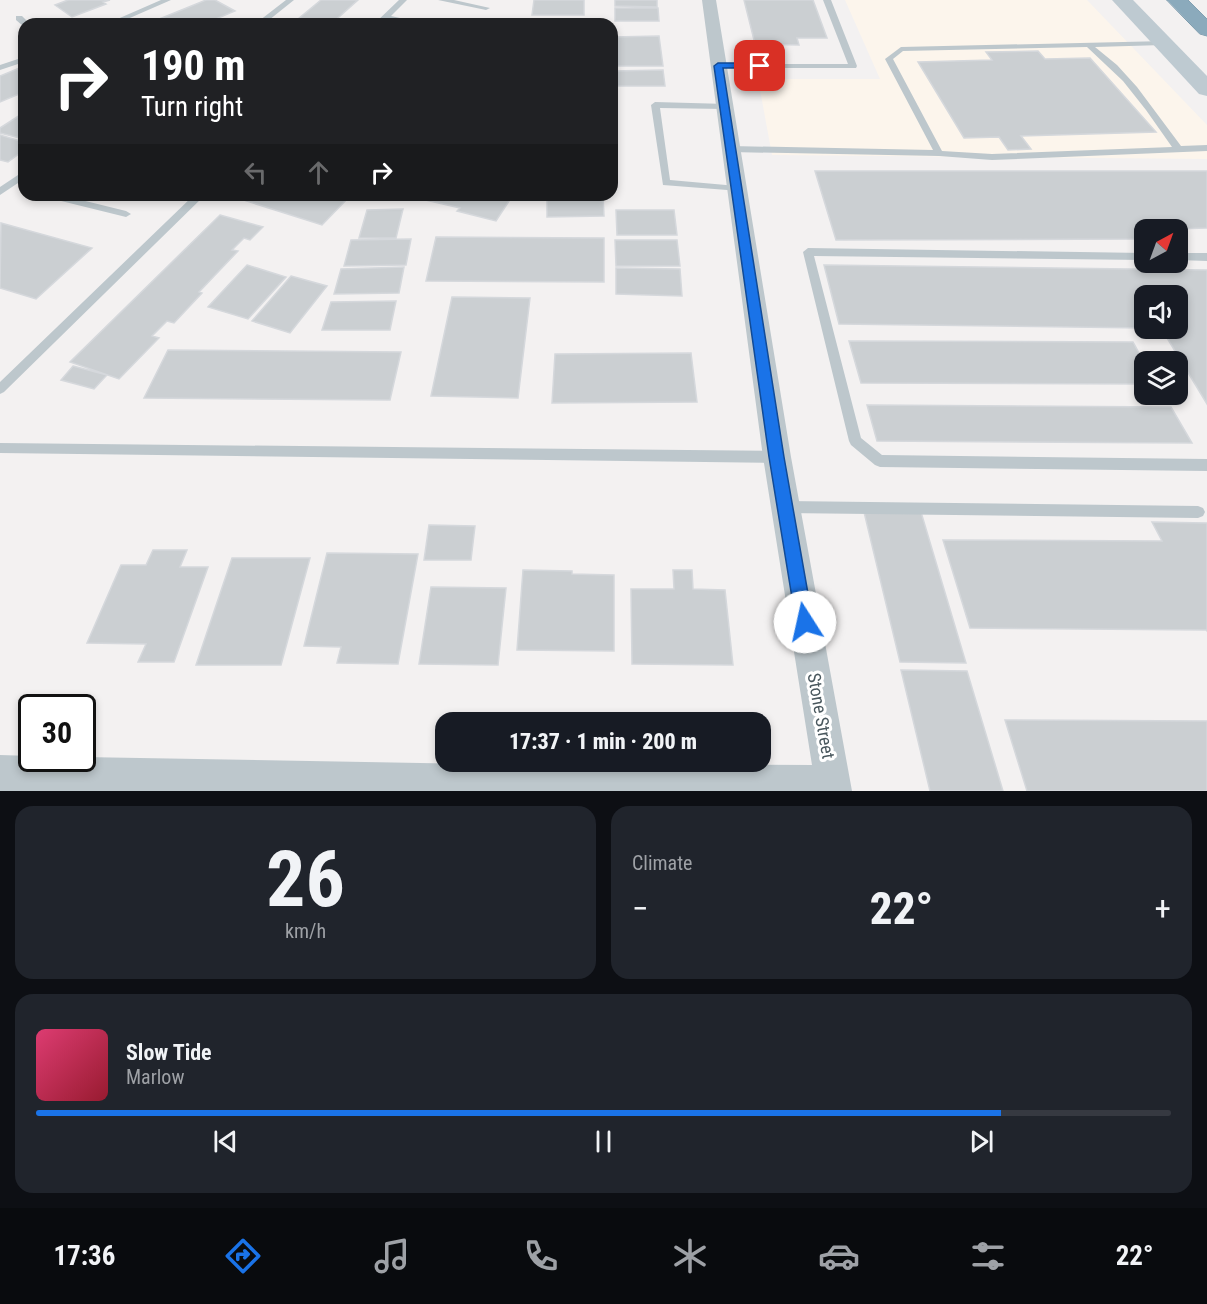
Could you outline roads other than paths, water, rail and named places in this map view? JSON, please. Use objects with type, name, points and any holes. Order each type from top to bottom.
[{"type":"highway","points":[[1177,0],[1207,30]]},
{"type":"main road","points":[[1122,0],[1207,89]]},
{"type":"street","name":"Stone Street","points":[[709,0],[777,457],[833,787]]},
{"type":"street","points":[[0,773],[833,787]]},
{"type":"lane","points":[[124,18],[167,0]]},
{"type":"lane","points":[[267,18],[290,0]]},
{"type":"lane","points":[[385,17],[403,0]]},
{"type":"lane","points":[[442,0],[486,8]]},
{"type":"lane","points":[[718,66],[853,66],[826,0]]},
{"type":"lane","points":[[385,17],[390,18]]},
{"type":"lane","points":[[939,153],[889,58],[901,49],[1163,43]]},
{"type":"lane","points":[[1089,45],[1115,67],[1163,124],[1178,149]]},
{"type":"lane","points":[[0,68],[18,60]]},
{"type":"lane","points":[[724,106],[655,105],[666,183],[737,189]]},
{"type":"lane","points":[[731,149],[939,153],[992,157],[1207,148]]},
{"type":"lane","points":[[4,188],[18,178]]},
{"type":"lane","points":[[73,201],[126,214]]},
{"type":"lane","points":[[0,389],[194,201]]},
{"type":"lane","points":[[1134,256],[808,252],[855,441],[880,461],[1207,465]]},
{"type":"lane","points":[[1188,257],[1207,257]]},
{"type":"lane","points":[[0,448],[777,457]]},
{"type":"lane","points":[[785,507],[1198,512]]}]
